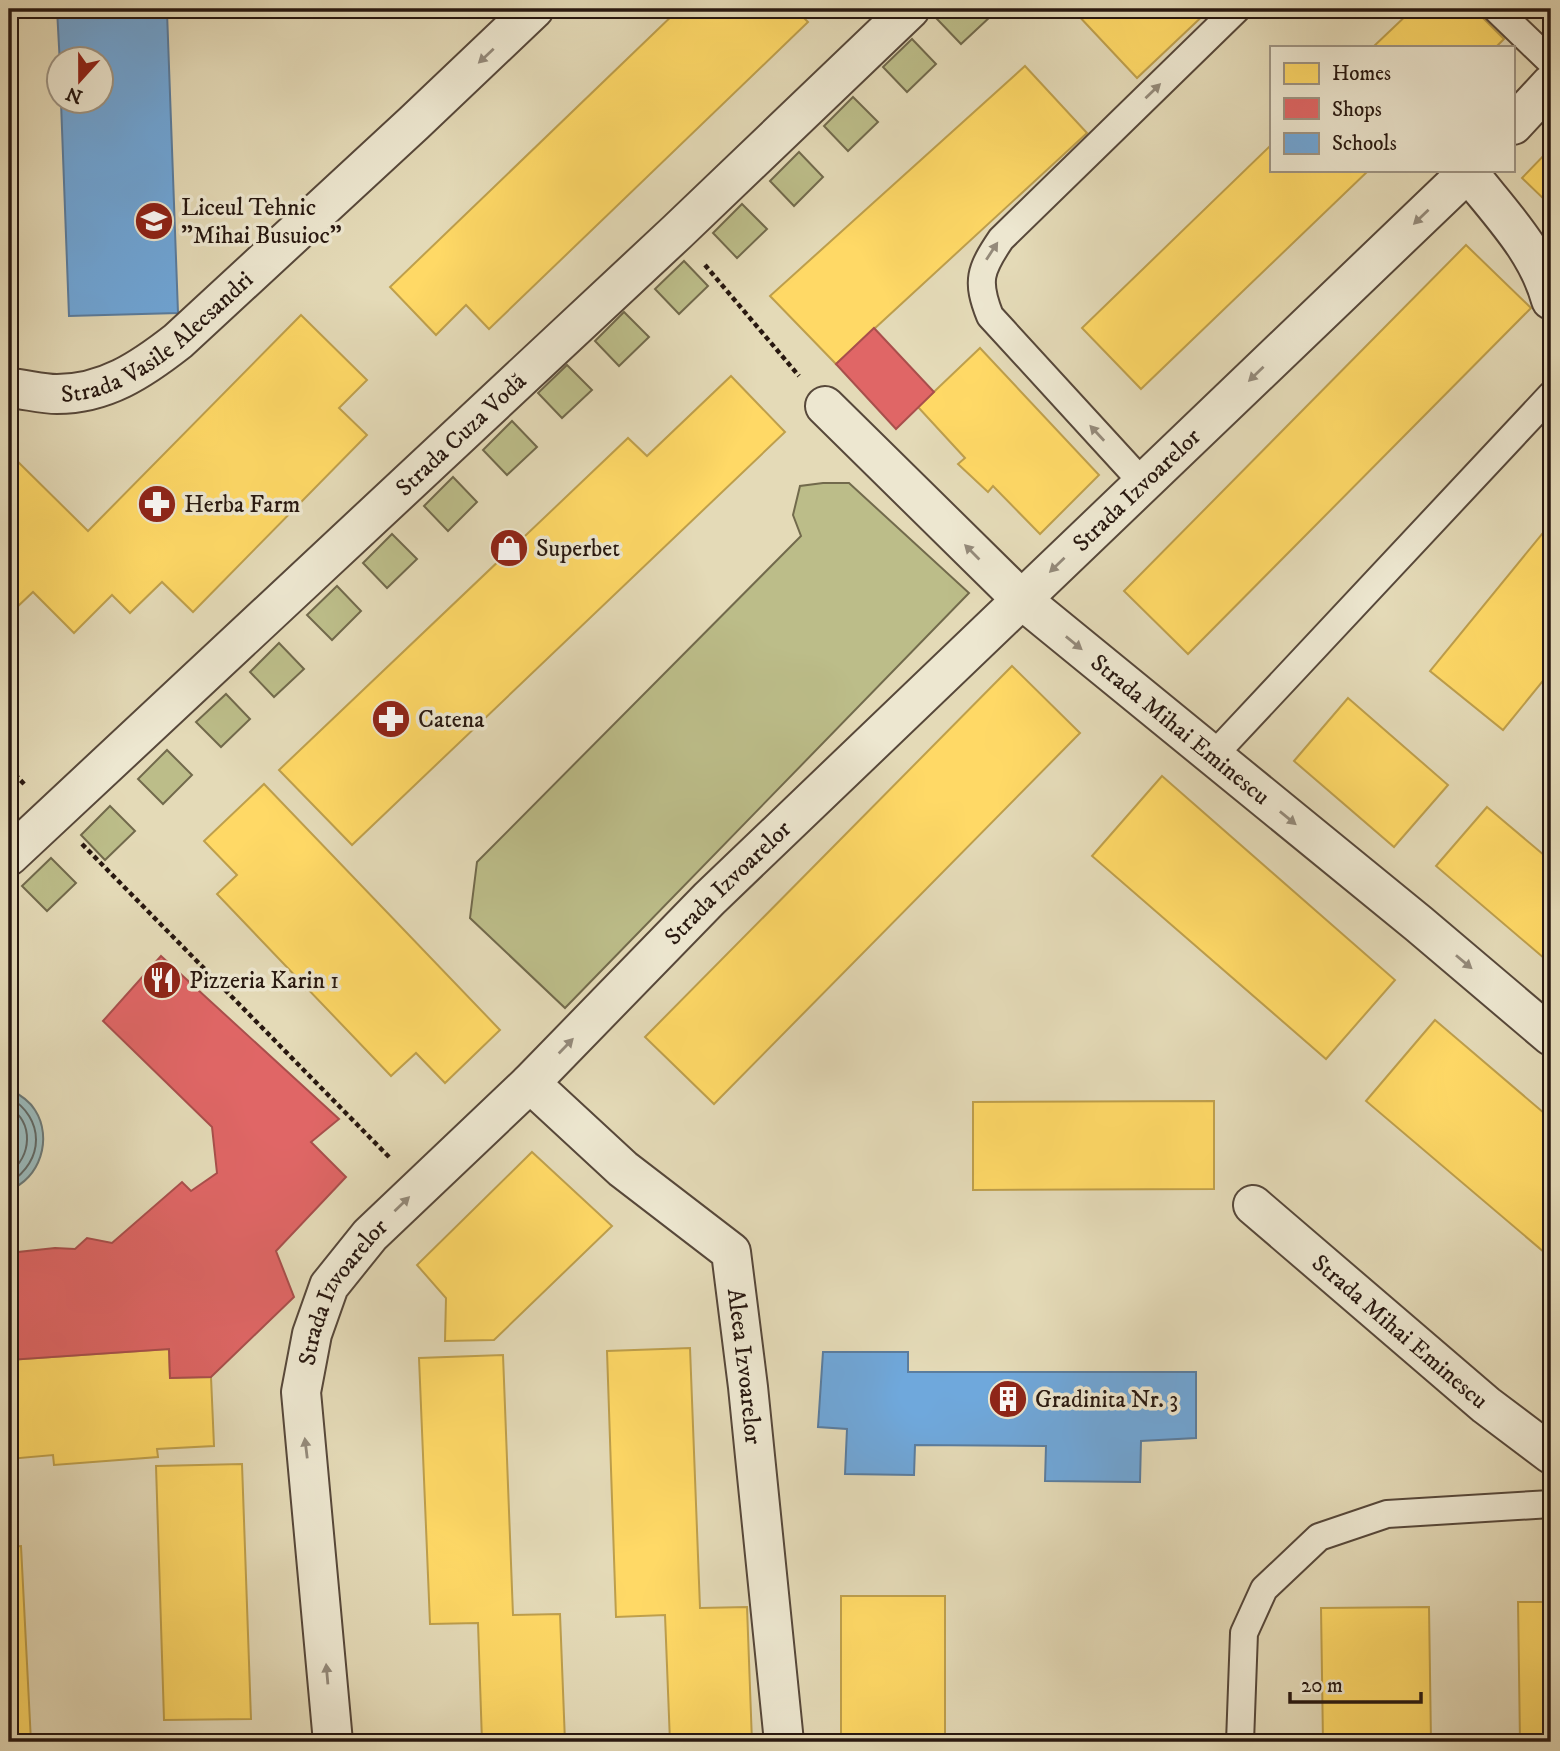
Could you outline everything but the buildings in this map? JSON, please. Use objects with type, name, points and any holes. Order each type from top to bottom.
[{"type":"street","name":"Strada Vasile Alecsandri","points":[[9,388],[55,394],[89,392],[120,381],[149,364],[404,133],[534,9]]},
{"type":"street","name":"Strada Cuza Vodă","points":[[9,856],[677,232],[910,9]]},
{"type":"street","points":[[1514,124],[1551,84]]},
{"type":"street","name":"Strada Izvoarelor","points":[[332,1742],[302,1392],[312,1334],[329,1286],[370,1235],[530,1083],[709,900],[1468,172]]},
{"type":"street","points":[[1470,172],[1534,255],[1551,300]]},
{"type":"street","name":"Strada Mihai Eminescu","points":[[825,406],[1021,599],[1551,1036]]},
{"type":"street","name":"Aleea Izvoarelor","points":[[530,1083],[622,1169],[731,1252],[748,1387],[784,1742]]},
{"type":"street","name":"Strada Mihai Eminescu","points":[[1253,1205],[1486,1405],[1551,1454]]},
{"type":"lane","points":[[1143,483],[990,316],[980,292],[985,261],[1001,239],[1237,9]]},
{"type":"lane","points":[[1496,9],[1551,62]]},
{"type":"lane","points":[[1213,756],[1551,395]]},
{"type":"lane","points":[[1240,1742],[1244,1633],[1264,1589],[1319,1537],[1387,1514],[1551,1504]]},
{"type":"path","points":[[677,232],[825,406]]},
{"type":"path","points":[[53,814],[419,1188]]},
{"type":"green space","points":[[948,9],[983,9],[991,16],[961,44],[937,19]]},
{"type":"green space","points":[[912,39],[936,64],[907,92],[883,67]]},
{"type":"green space","points":[[853,97],[878,122],[848,151],[824,126]]},
{"type":"green space","points":[[799,152],[823,177],[794,206],[770,181]]},
{"type":"green space","points":[[742,204],[767,229],[737,258],[713,233]]},
{"type":"green space","points":[[684,261],[708,286],[679,314],[655,289]]},
{"type":"green space","points":[[624,312],[649,337],[619,366],[595,341]]},
{"type":"green space","points":[[567,365],[592,390],[562,418],[538,393]]},
{"type":"green space","points":[[512,421],[537,447],[507,475],[483,450]]},
{"type":"green space","points":[[453,477],[477,502],[448,531],[424,506]]},
{"type":"green space","points":[[849,483],[969,593],[565,1008],[470,918],[477,862],[801,536],[793,515],[800,486]]},
{"type":"green space","points":[[392,534],[417,559],[387,588],[363,563]]},
{"type":"green space","points":[[337,586],[361,611],[332,640],[307,615]]},
{"type":"green space","points":[[279,643],[304,669],[274,697],[250,672]]},
{"type":"green space","points":[[226,694],[250,719],[221,747],[196,722]]},
{"type":"green space","points":[[167,750],[192,775],[163,804],[138,779]]},
{"type":"green space","points":[[110,806],[135,831],[105,860],[81,835]]},
{"type":"green space","points":[[51,858],[76,883],[47,911],[22,886]]},
{"type":"water","points":[[9,1089],[33,1106],[40,1121],[43,1145],[36,1167],[29,1177],[9,1190]]},
{"type":"place","name":"Liceul Tehnic \"Mihai Busuioc\"","points":[[154,221]]},
{"type":"place","name":"Herba Farm","points":[[157,504]]},
{"type":"place","name":"Superbet","points":[[509,548]]},
{"type":"place","name":"Catena","points":[[391,719]]},
{"type":"place","name":"Pizzeria Karin 1","points":[[162,980]]},
{"type":"place","name":"Gradinita Nr. 3","points":[[1008,1399]]}]
